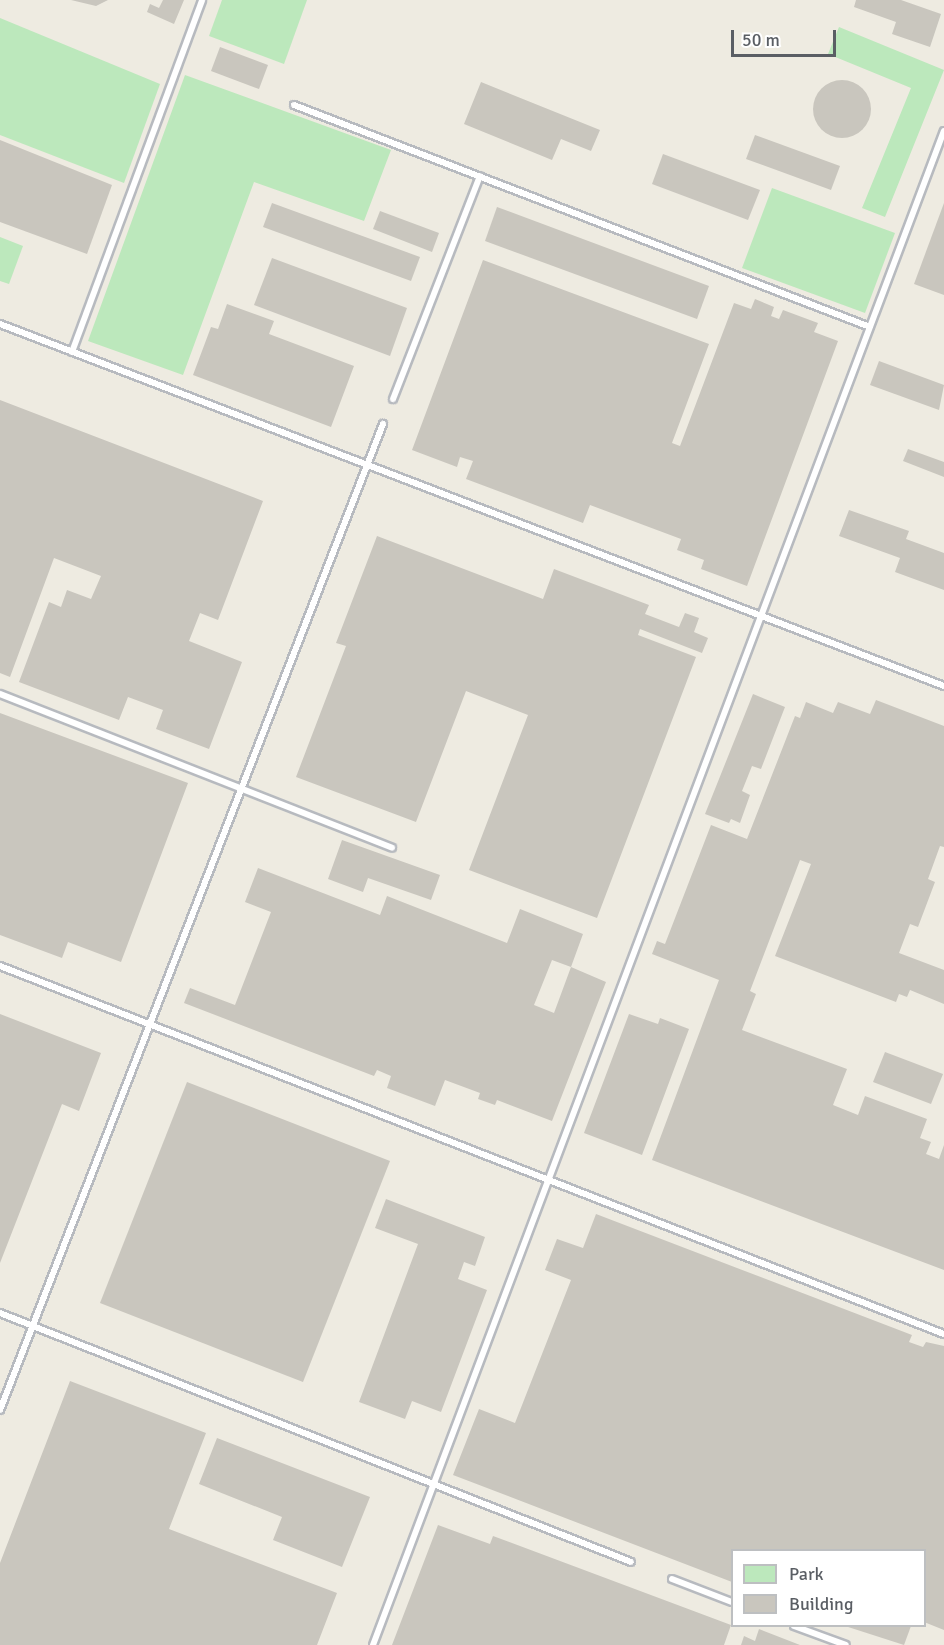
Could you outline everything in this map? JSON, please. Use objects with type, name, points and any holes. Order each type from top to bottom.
[{"type":"lane","points":[[72,352],[202,0]]},
{"type":"lane","points":[[294,105],[870,327]]},
{"type":"lane","points":[[373,1645],[944,131]]},
{"type":"lane","points":[[393,399],[480,176]]},
{"type":"lane","points":[[0,324],[944,686]]},
{"type":"lane","points":[[0,1410],[383,424]]},
{"type":"lane","points":[[0,694],[392,849]]},
{"type":"lane","points":[[0,966],[944,1334]]},
{"type":"lane","points":[[0,1312],[631,1562]]},
{"type":"lane","points":[[672,1579],[731,1602]]},
{"type":"lane","points":[[797,1627],[846,1645]]},
{"type":"green space","points":[[222,0],[307,0],[284,64],[209,36]]},
{"type":"green space","points":[[0,18],[160,84],[124,183],[0,135]]},
{"type":"green space","points":[[839,27],[944,70],[885,217],[862,208],[911,88],[828,54]]},
{"type":"green space","points":[[185,75],[391,150],[364,221],[254,182],[183,375],[88,341]]},
{"type":"green space","points":[[772,188],[895,233],[865,313],[742,268]]},
{"type":"green space","points":[[0,237],[23,246],[9,284],[0,281]]},
{"type":"building","points":[[71,0],[108,0],[96,6]]},
{"type":"building","points":[[163,0],[184,0],[174,24],[147,12],[150,4],[159,8]]},
{"type":"building","points":[[856,0],[901,0],[941,14],[930,47],[892,34],[896,22],[854,7]]},
{"type":"building","points":[[220,47],[268,65],[259,89],[211,71]]},
{"type":"building","points":[[836,80],[848,80],[863,88],[871,103],[871,115],[863,130],[848,138],[836,138],[821,130],[813,115],[813,103],[821,88]]},
{"type":"building","points":[[481,82],[600,130],[591,151],[561,139],[552,160],[464,124]]},
{"type":"building","points":[[755,135],[840,166],[831,190],[746,159]]},
{"type":"building","points":[[0,140],[112,185],[87,254],[0,222]]},
{"type":"building","points":[[663,154],[760,190],[748,220],[652,184]]},
{"type":"building","points":[[272,203],[420,257],[411,281],[263,227]]},
{"type":"building","points":[[944,203],[944,295],[914,284]]},
{"type":"building","points":[[497,207],[709,286],[697,319],[485,241]]},
{"type":"building","points":[[380,211],[439,233],[432,252],[373,229]]},
{"type":"building","points":[[272,258],[407,308],[390,356],[254,305]]},
{"type":"building","points":[[483,260],[709,344],[672,443],[680,446],[734,303],[751,309],[755,299],[774,307],[771,316],[779,319],[783,310],[818,323],[814,332],[838,341],[747,586],[701,569],[704,560],[677,550],[681,539],[590,505],[583,523],[466,479],[473,461],[460,457],[457,467],[412,450]]},
{"type":"building","points":[[227,304],[274,321],[269,334],[354,366],[331,427],[193,375],[211,327],[218,329]]},
{"type":"building","points":[[879,361],[944,385],[939,410],[870,385]]},
{"type":"building","points":[[0,400],[263,501],[218,620],[200,613],[189,641],[242,662],[209,749],[156,729],[163,710],[128,697],[119,720],[19,682],[49,602],[61,607],[67,590],[91,599],[101,576],[54,558],[10,677],[0,673]]},
{"type":"building","points":[[908,449],[944,462],[944,477],[903,461]]},
{"type":"building","points":[[849,510],[909,531],[906,539],[944,553],[944,590],[895,572],[900,558],[839,536]]},
{"type":"building","points":[[377,536],[543,599],[554,569],[649,605],[645,614],[679,627],[685,613],[699,618],[694,632],[708,638],[702,653],[640,629],[638,635],[696,657],[597,918],[469,870],[528,715],[466,691],[416,822],[296,777],[346,646],[336,643]]},
{"type":"building","points":[[753,694],[785,707],[761,769],[752,766],[742,791],[750,795],[740,823],[731,819],[729,823],[705,814]]},
{"type":"building","points":[[876,700],[944,726],[944,847],[940,846],[928,879],[935,882],[918,927],[910,924],[899,953],[944,970],[944,1004],[910,990],[907,997],[899,994],[896,1002],[775,956],[811,864],[800,860],[750,991],[756,994],[742,1030],[847,1069],[833,1105],[858,1115],[865,1096],[927,1119],[920,1138],[931,1142],[926,1154],[939,1159],[944,1145],[944,1270],[652,1160],[719,980],[652,954],[657,941],[665,944],[711,825],[747,839],[795,716],[800,718],[806,702],[833,713],[838,702],[870,714]]},
{"type":"building","points":[[0,713],[188,783],[121,962],[68,942],[62,958],[0,935]]},
{"type":"building","points":[[342,840],[440,875],[431,900],[368,878],[363,892],[328,879]]},
{"type":"building","points":[[258,868],[380,915],[387,896],[507,943],[520,909],[583,934],[571,967],[606,982],[552,1121],[497,1100],[495,1105],[478,1099],[480,1093],[445,1080],[435,1106],[387,1088],[391,1076],[377,1070],[374,1076],[184,1003],[190,988],[235,1005],[271,912],[245,902]],"holes":[[[552,960],[571,967],[554,1013],[534,1005]]]},
{"type":"building","points":[[0,1014],[101,1053],[79,1111],[62,1104],[0,1263]]},
{"type":"building","points":[[629,1014],[658,1024],[660,1018],[689,1029],[642,1155],[584,1133]]},
{"type":"building","points":[[885,1052],[943,1074],[931,1104],[873,1082]]},
{"type":"building","points":[[187,1082],[390,1161],[303,1382],[100,1303]]},
{"type":"building","points":[[386,1199],[485,1237],[475,1266],[464,1262],[458,1279],[487,1290],[441,1412],[412,1401],[405,1419],[359,1402],[418,1244],[375,1228]]},
{"type":"building","points":[[596,1214],[912,1335],[909,1342],[923,1347],[926,1342],[944,1346],[944,1630],[926,1623],[926,1549],[731,1549],[731,1582],[453,1475],[479,1409],[515,1423],[571,1280],[545,1270],[557,1239],[583,1248]]},
{"type":"building","points":[[70,1381],[206,1433],[169,1529],[337,1593],[317,1645],[0,1645],[0,1563]]},
{"type":"building","points":[[217,1438],[370,1497],[342,1567],[273,1540],[282,1517],[199,1484]]},
{"type":"building","points":[[438,1525],[490,1544],[493,1536],[731,1625],[724,1645],[392,1645]]},
{"type":"building","points":[[848,1627],[911,1627],[904,1645]]},
{"type":"building","points":[[759,1629],[800,1645],[741,1645],[744,1636],[755,1641]]}]
